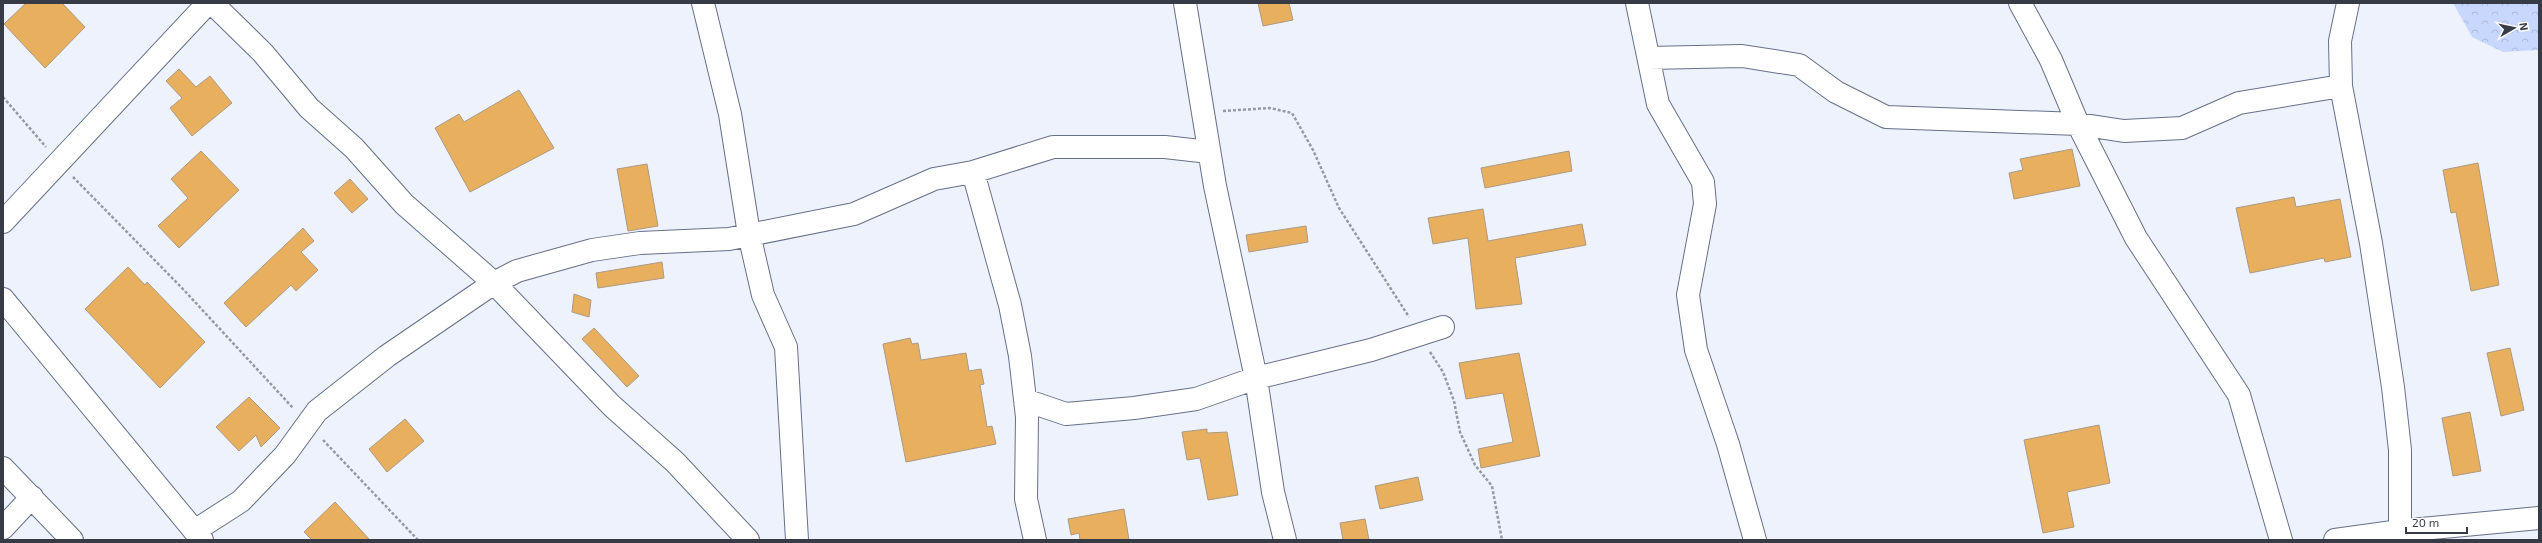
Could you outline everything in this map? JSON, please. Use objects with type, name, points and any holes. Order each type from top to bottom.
[{"type":"street","points":[[3,222],[60,163],[208,3]]},
{"type":"street","points":[[212,3],[263,53],[309,108],[354,148],[404,204],[494,283],[612,406],[675,462],[748,540]]},
{"type":"street","points":[[703,3],[730,114],[750,234],[763,295],[786,347],[797,540]]},
{"type":"street","points":[[1185,3],[1209,152],[1256,378],[1273,492],[1285,540]]},
{"type":"street","points":[[1637,3],[1658,104],[1703,182],[1705,204],[1688,295],[1696,350],[1728,444],[1755,540]]},
{"type":"street","points":[[2020,3],[2051,60],[2078,124],[2136,238],[2239,395],[2281,540]]},
{"type":"street","points":[[2348,3],[2340,41],[2342,86],[2371,243],[2393,386],[2400,450],[2403,536]]},
{"type":"street","points":[[1649,58],[1742,56],[1799,65],[1836,92],[1886,117],[2078,124],[2124,131],[2182,128],[2239,103],[2342,86]]},
{"type":"street","points":[[3,299],[199,535],[241,501],[285,456],[317,411],[387,356],[494,283],[517,271],[592,250],[640,243],[729,239],[854,214],[934,179],[973,172],[1053,147],[1165,147],[1209,152]]},
{"type":"street","points":[[973,172],[1010,304],[1020,356],[1025,400],[1026,498],[1035,540]]},
{"type":"street","points":[[1025,400],[1066,414],[1134,408],[1196,399],[1256,378],[1371,350],[1443,327]]},
{"type":"street","points":[[3,468],[72,540]]},
{"type":"street","points":[[3,528],[32,497]]},
{"type":"street","points":[[2334,540],[2403,536],[2539,518]]},
{"type":"path","points":[[3,97],[60,163],[182,288],[418,540]]},
{"type":"path","points":[[1203,113],[1270,108],[1292,113],[1313,150],[1339,208],[1442,372],[1454,401],[1460,432],[1475,465],[1492,486],[1502,540]]},
{"type":"green space","points":[[2453,3],[2539,3],[2539,50],[2503,52],[2472,37]]},
{"type":"building","points":[[26,3],[62,3],[85,27],[45,68],[4,24]]},
{"type":"building","points":[[1258,3],[1289,3],[1293,20],[1263,26]]},
{"type":"building","points":[[179,69],[196,87],[210,76],[232,103],[192,136],[170,108],[182,98],[166,81]]},
{"type":"building","points":[[519,90],[554,148],[470,192],[435,128],[459,114],[464,122]]},
{"type":"building","points":[[2072,149],[2080,186],[2014,199],[2009,173],[2023,170],[2020,159]]},
{"type":"building","points":[[201,151],[239,190],[179,248],[158,226],[188,198],[171,179]]},
{"type":"building","points":[[1569,151],[1572,171],[1485,188],[1481,168]]},
{"type":"building","points":[[2478,163],[2499,285],[2471,291],[2456,212],[2451,213],[2443,170]]},
{"type":"building","points":[[647,164],[658,226],[628,231],[617,169]]},
{"type":"building","points":[[350,179],[368,199],[352,213],[334,193]]},
{"type":"building","points":[[2294,197],[2296,207],[2340,199],[2351,257],[2325,262],[2324,258],[2250,273],[2236,208]]},
{"type":"building","points":[[1483,209],[1488,241],[1582,224],[1586,245],[1515,258],[1522,304],[1476,309],[1468,238],[1433,244],[1428,218]]},
{"type":"building","points":[[1306,226],[1308,242],[1249,252],[1246,235]]},
{"type":"building","points":[[303,228],[314,241],[301,252],[318,270],[296,291],[291,285],[246,327],[224,303]]},
{"type":"building","points":[[662,262],[664,278],[598,288],[596,273]]},
{"type":"building","points":[[128,267],[145,285],[147,282],[205,342],[160,388],[85,309]]},
{"type":"building","points":[[574,294],[591,300],[589,317],[572,312]]},
{"type":"building","points":[[594,328],[639,376],[627,387],[582,339]]},
{"type":"building","points":[[910,338],[912,344],[918,343],[921,360],[966,353],[969,371],[981,369],[984,384],[980,385],[987,427],[992,426],[996,444],[906,462],[883,344]]},
{"type":"building","points":[[2510,348],[2524,410],[2501,416],[2487,353]]},
{"type":"building","points":[[1519,353],[1540,456],[1481,468],[1478,449],[1513,442],[1503,393],[1466,399],[1459,363]]},
{"type":"building","points":[[249,397],[280,428],[261,447],[256,435],[239,451],[216,427]]},
{"type":"building","points":[[2470,412],[2481,471],[2453,476],[2442,418]]},
{"type":"building","points":[[405,419],[424,441],[387,472],[369,449]]},
{"type":"building","points":[[2099,425],[2110,483],[2067,492],[2074,527],[2043,533],[2024,440]]},
{"type":"building","points":[[1207,429],[1207,433],[1227,432],[1238,495],[1208,500],[1200,458],[1187,460],[1182,432]]},
{"type":"building","points":[[1418,477],[1423,500],[1380,509],[1375,486]]},
{"type":"building","points":[[335,502],[370,540],[312,540],[304,532]]},
{"type":"building","points":[[1124,509],[1129,540],[1080,540],[1079,533],[1071,535],[1068,519]]},
{"type":"building","points":[[1365,519],[1369,540],[1343,540],[1340,523]]}]
